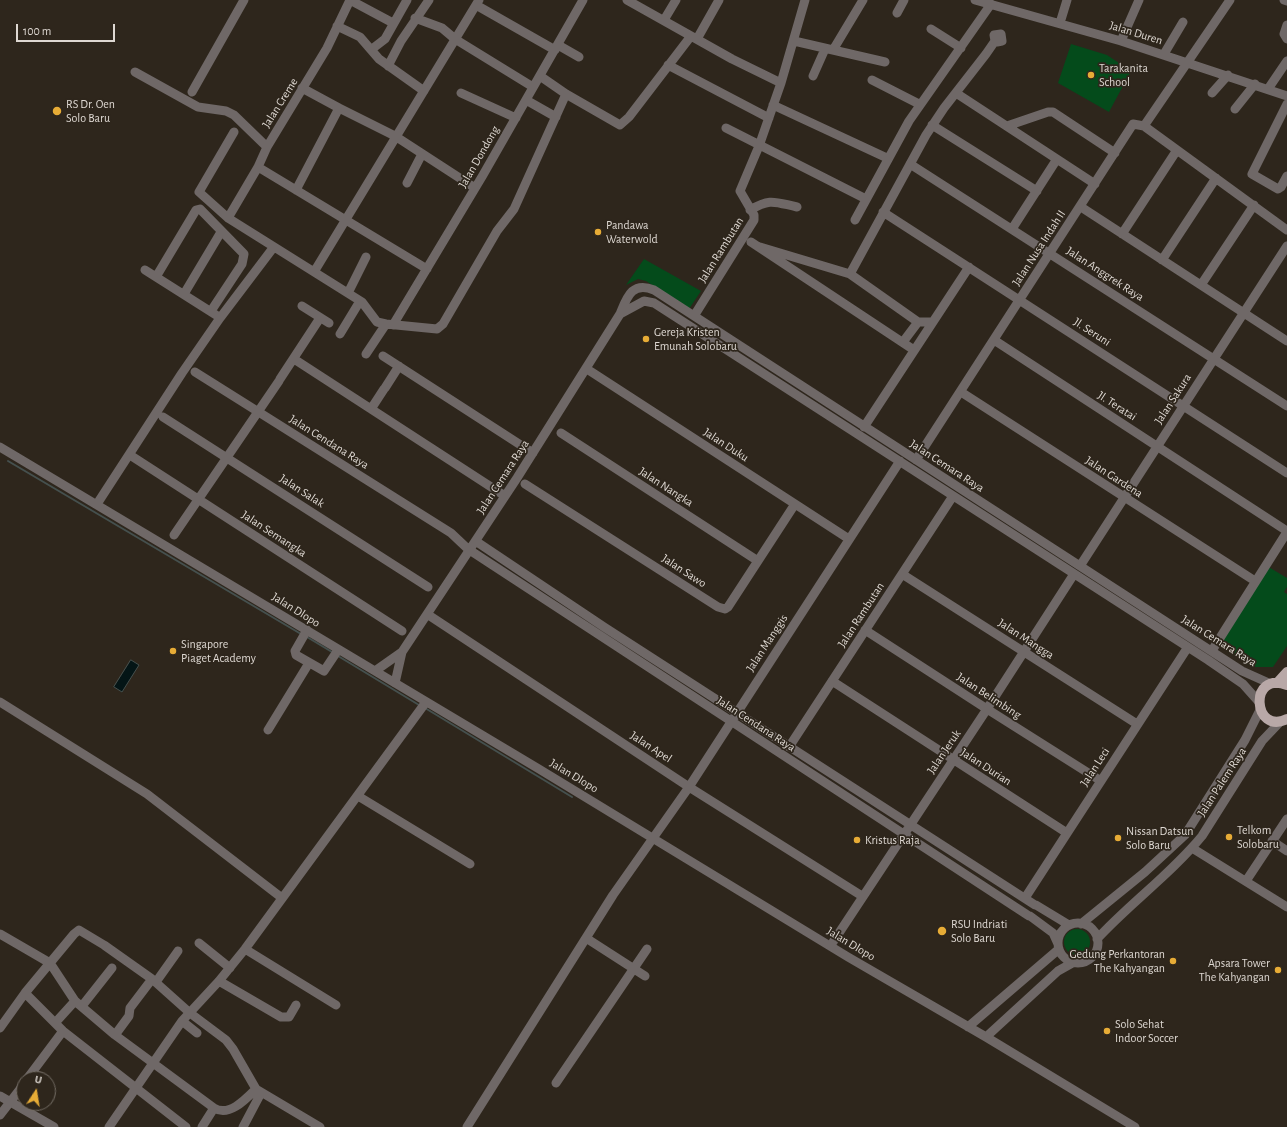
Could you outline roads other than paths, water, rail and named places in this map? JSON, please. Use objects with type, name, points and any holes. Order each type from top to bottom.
[{"type":"main road","points":[[1285,721],[1268,719],[1259,706],[1262,692],[1278,684],[1287,672]]},
{"type":"street","points":[[192,92],[244,0]]},
{"type":"street","points":[[350,0],[393,23]]},
{"type":"street","name":"Jalan Creme","points":[[228,218],[258,167],[267,147],[327,48],[350,0]]},
{"type":"street","points":[[372,49],[385,39],[407,0]]},
{"type":"street","points":[[388,66],[415,18],[429,0]]},
{"type":"street","name":"Jalan Dondong","points":[[366,354],[389,325],[427,269],[584,0]]},
{"type":"street","points":[[627,0],[781,83]]},
{"type":"street","points":[[664,20],[676,0]]},
{"type":"street","points":[[540,76],[566,94],[622,124],[668,65],[694,37],[719,0]]},
{"type":"street","name":"Jalan Rambutan","points":[[680,320],[690,314],[753,221],[754,215],[740,191],[759,146],[781,83],[805,0]]},
{"type":"street","points":[[813,76],[829,49],[863,0]]},
{"type":"street","points":[[897,13],[904,0]]},
{"type":"street","name":"Jalan Duren","points":[[975,0],[991,4],[1003,3],[1060,23],[1189,62],[1287,96]]},
{"type":"street","points":[[1060,23],[1067,0]]},
{"type":"street","points":[[1121,41],[1139,0]]},
{"type":"street","points":[[1230,0],[1144,126],[1287,230]]},
{"type":"street","points":[[314,272],[477,2],[556,47],[579,57]]},
{"type":"street","points":[[855,220],[887,158],[920,104],[991,4]]},
{"type":"street","points":[[415,18],[442,28],[455,39],[533,87]]},
{"type":"street","points":[[1164,54],[1183,22]]},
{"type":"street","points":[[1287,25],[1284,34],[1287,39]]},
{"type":"street","points":[[337,26],[360,37],[372,49],[379,59],[424,91]]},
{"type":"street","points":[[931,29],[961,48]]},
{"type":"street","points":[[794,41],[885,62]]},
{"type":"street","points":[[850,274],[932,125],[995,41]]},
{"type":"street","points":[[1268,89],[1287,61]]},
{"type":"street","points":[[668,65],[769,118]]},
{"type":"street","points":[[135,72],[198,107],[226,111],[234,115],[267,147]]},
{"type":"street","points":[[1212,93],[1228,75]]},
{"type":"street","points":[[872,80],[920,104]]},
{"type":"street","points":[[1235,109],[1255,84]]},
{"type":"street","points":[[302,88],[395,136],[474,188]]},
{"type":"street","points":[[461,93],[516,118]]},
{"type":"street","points":[[956,93],[1095,184]]},
{"type":"street","points":[[234,132],[199,192],[228,218],[273,248],[360,301],[366,306],[374,320],[389,325],[434,329],[439,328],[443,324],[497,231],[514,209],[566,94]]},
{"type":"street","points":[[526,100],[556,117]]},
{"type":"street","points":[[1287,104],[1252,174],[1278,189],[1281,188],[1287,176]]},
{"type":"street","points":[[773,105],[887,158]]},
{"type":"street","points":[[296,190],[339,108]]},
{"type":"street","points":[[1007,126],[1048,112],[1053,112],[1115,153]]},
{"type":"street","name":"Jalan Nusa Indah II","points":[[916,460],[1134,124],[1144,126]]},
{"type":"street","points":[[932,125],[1036,191]]},
{"type":"street","points":[[726,128],[866,199]]},
{"type":"street","points":[[1122,234],[1177,150]]},
{"type":"street","points":[[407,183],[422,154]]},
{"type":"street","points":[[1012,229],[1057,159]]},
{"type":"street","name":"Jalan Anggrek Raya","points":[[910,164],[1050,252],[1287,406]]},
{"type":"street","points":[[258,167],[427,269]]},
{"type":"street","points":[[1162,260],[1216,178]]},
{"type":"street","points":[[750,210],[763,203],[772,201],[797,207]]},
{"type":"street","points":[[1202,285],[1254,205]]},
{"type":"street","points":[[1081,206],[1202,285],[1243,314],[1287,340]]},
{"type":"street","points":[[156,277],[197,209],[200,210],[244,254],[245,257],[211,311]]},
{"type":"street","name":"Jl. Seruni","points":[[883,212],[1287,473]]},
{"type":"street","points":[[184,294],[221,232]]},
{"type":"street","points":[[751,242],[914,350]]},
{"type":"street","name":"Jalan Sakura","points":[[1080,566],[1123,497],[1287,246]]},
{"type":"street","points":[[760,247],[850,274],[918,322],[933,322]]},
{"type":"street","points":[[97,504],[182,373],[220,318],[273,248]]},
{"type":"street","points":[[348,293],[366,257]]},
{"type":"street","points":[[864,427],[969,267]]},
{"type":"street","points":[[145,270],[220,318]]},
{"type":"street","name":"Jalan Cemara Raya","points":[[402,652],[476,542],[533,453],[620,314],[630,293],[637,288],[645,287],[654,290],[690,314],[952,496],[1242,684],[1259,706]]},
{"type":"street","points":[[340,334],[360,301]]},
{"type":"street","name":"Jalan Cemara Raya","points":[[620,314],[642,302],[648,301],[819,403],[864,427],[1242,671],[1278,684]]},
{"type":"street","points":[[302,306],[329,323]]},
{"type":"street","points":[[174,535],[294,359],[320,318]]},
{"type":"street","points":[[903,342],[918,322]]},
{"type":"street","name":"Jl. Teratai","points":[[994,340],[1287,532]]},
{"type":"street","points":[[383,356],[533,453]]},
{"type":"street","points":[[294,359],[505,496]]},
{"type":"street","points":[[371,409],[399,366]]},
{"type":"street","name":"Jalan Duku","points":[[590,371],[849,539]]},
{"type":"street","name":"Jalan Cendana Raya","points":[[194,372],[451,533],[470,551],[736,712],[1069,925]]},
{"type":"street","name":"Jalan Gardena","points":[[961,392],[1255,581]]},
{"type":"street","name":"Jalan Salak","points":[[163,417],[428,587]]},
{"type":"street","name":"Jalan Nangka","points":[[561,433],[758,561]]},
{"type":"street","name":"Jalan Dlopo","points":[[0,447],[97,504],[336,654],[375,671],[395,683],[424,705],[653,838],[848,957],[986,1036],[1135,1127]]},
{"type":"street","name":"Jalan Semangka","points":[[132,457],[402,631]]},
{"type":"street","name":"Jalan Manggis","points":[[467,1127],[586,938],[689,787],[730,721],[900,461]]},
{"type":"street","name":"Jalan Sawo","points":[[525,484],[721,609],[728,607],[795,504]]},
{"type":"street","name":"Jalan Rambutan","points":[[789,747],[952,496]]},
{"type":"street","points":[[982,515],[987,506]]},
{"type":"street","points":[[1213,649],[1287,532]]},
{"type":"street","name":"Jalan Cendana Raya","points":[[451,533],[476,542],[730,721],[1029,916],[1053,933],[1058,946]]},
{"type":"street","name":"Jalan Mangga","points":[[902,574],[1137,724]]},
{"type":"street","name":"Jalan Jeruk","points":[[833,942],[1074,574]]},
{"type":"street","name":"Jalan Apel","points":[[430,616],[689,787],[862,896]]},
{"type":"street","name":"Jalan Belimbing","points":[[866,630],[1100,781]]},
{"type":"street","points":[[305,634],[294,653],[309,663],[324,671],[336,654]]},
{"type":"street","name":"Jalan Leci","points":[[1025,898],[1186,650]]},
{"type":"street","points":[[375,671],[402,652]]},
{"type":"street","points":[[395,683],[402,652]]},
{"type":"street","points":[[268,730],[309,663]]},
{"type":"street","name":"Jalan Durian","points":[[832,681],[1067,833]]},
{"type":"street","points":[[0,702],[147,794],[282,898]]},
{"type":"street","points":[[109,1127],[134,1088],[182,1021],[230,968],[424,705]]},
{"type":"street","name":"Jalan Palem Raya","points":[[1082,924],[1136,880],[1185,835],[1251,730],[1259,706]]},
{"type":"street","name":"Jalan Palem Raya","points":[[1097,939],[1120,914],[1146,892],[1192,848],[1202,836],[1267,734],[1285,721]]},
{"type":"street","points":[[1222,777],[1234,784]]},
{"type":"street","points":[[358,796],[470,864]]},
{"type":"street","points":[[1246,881],[1287,819]]},
{"type":"street","points":[[1272,841],[1287,851]]},
{"type":"street","points":[[1192,848],[1287,907]]},
{"type":"street","points":[[1136,880],[1146,892]]},
{"type":"street","points":[[968,1027],[1009,992],[1058,946],[1062,931],[1069,925],[1082,924],[1090,927],[1097,939],[1094,955],[1086,961],[1074,962],[1058,971],[986,1036]]},
{"type":"street","points":[[0,1028],[25,993],[79,930],[104,945],[154,980],[190,1013],[226,1040],[258,1091],[320,1127]]},
{"type":"street","points":[[0,934],[50,963],[79,1003],[115,1035],[220,1112],[229,1111],[258,1091]]},
{"type":"street","points":[[586,938],[645,976]]},
{"type":"street","points":[[199,943],[230,968]]},
{"type":"street","points":[[1058,946],[1065,958],[1074,962]]},
{"type":"street","points":[[244,949],[336,1005]]},
{"type":"street","points":[[556,1083],[647,949]]},
{"type":"street","points":[[115,1035],[129,1016],[130,1008],[178,950]]},
{"type":"street","points":[[55,1023],[79,1003],[112,968]]},
{"type":"street","points":[[219,981],[281,1017],[289,1017],[296,1005]]},
{"type":"street","points":[[1009,992],[1021,1003]]},
{"type":"street","points":[[25,993],[63,1030],[134,1088],[186,1127]]},
{"type":"street","points":[[182,1021],[196,1033]]},
{"type":"street","points":[[34,1071],[63,1030]]},
{"type":"street","points":[[243,1127],[258,1091]]},
{"type":"street","points":[[0,1116],[16,1095]]},
{"type":"street","points":[[0,1096],[54,1127]]},
{"type":"street","points":[[202,1127],[214,1108]]},
{"type":"waterway","points":[[8,461],[301,634]]},
{"type":"waterway","points":[[307,637],[332,652]]},
{"type":"waterway","points":[[338,656],[419,705]]},
{"type":"waterway","points":[[425,708],[572,797]]},
{"type":"place","name":"Tarakanita School","points":[[1091,75]]},
{"type":"place","name":"RS Dr. Oen Solo Baru","points":[[57,111]]},
{"type":"place","name":"Pandawa Waterwold","points":[[598,232]]},
{"type":"place","name":"Gereja Kristen Emunah Solobaru","points":[[646,339]]},
{"type":"place","name":"Singapore Piaget Academy","points":[[173,651]]},
{"type":"place","name":"Telkom Solobaru","points":[[1229,837]]},
{"type":"place","name":"Nissan Datsun Solo Baru","points":[[1118,838]]},
{"type":"place","name":"Kristus Raja","points":[[857,840]]},
{"type":"place","name":"RSU Indriati Solo Baru","points":[[942,931]]},
{"type":"place","name":"Gedung Perkantoran The Kahyangan","points":[[1173,961]]},
{"type":"place","name":"Apsara Tower The Kahyangan","points":[[1278,970]]},
{"type":"place","name":"Solo Sehat Indoor Soccer","points":[[1107,1031]]}]
